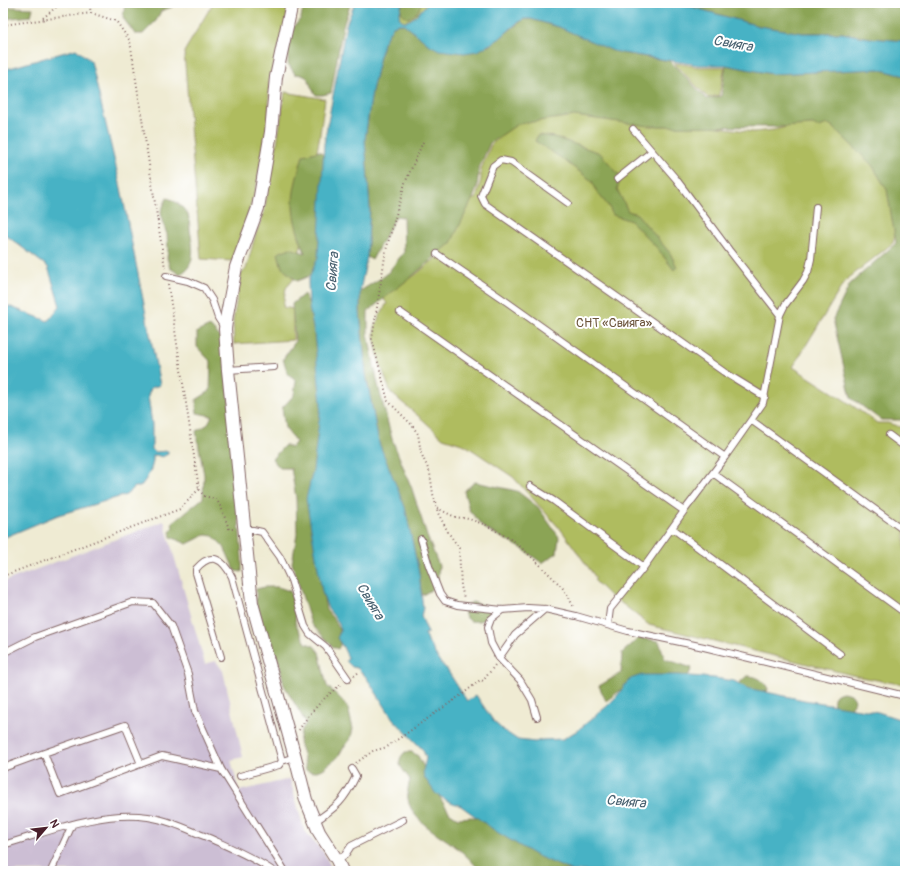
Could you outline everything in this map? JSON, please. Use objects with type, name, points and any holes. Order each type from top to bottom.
[{"type":"street","points":[[292,3],[276,77],[271,132],[258,208],[236,267],[225,329],[252,603],[306,800],[319,832],[340,866]]},
{"type":"lane","points":[[633,129],[676,179],[780,315]]},
{"type":"lane","points":[[617,179],[652,151]]},
{"type":"lane","points":[[568,203],[511,162],[501,160],[493,166],[481,196],[485,204],[718,367],[764,397]]},
{"type":"lane","points":[[608,624],[610,609],[644,567],[712,473],[725,458],[763,403],[780,315],[785,305],[808,272],[811,259],[816,207]]},
{"type":"lane","points":[[437,254],[514,307],[725,458]]},
{"type":"lane","points":[[166,276],[188,281],[204,288],[212,300],[218,318],[225,329]]},
{"type":"lane","points":[[400,312],[684,511]]},
{"type":"lane","points":[[228,370],[274,367]]},
{"type":"lane","points":[[751,420],[905,532]]},
{"type":"lane","points":[[889,435],[905,447]]},
{"type":"lane","points":[[712,473],[905,613]]},
{"type":"lane","points":[[530,486],[644,567]]},
{"type":"lane","points":[[672,528],[840,654]]},
{"type":"lane","points":[[244,530],[262,532],[280,557],[291,580],[305,626],[310,634],[326,647],[348,680]]},
{"type":"lane","points":[[422,539],[429,566],[440,594],[445,601],[457,605],[502,610],[528,608],[545,609],[608,624],[628,631],[704,647],[905,696]]},
{"type":"lane","points":[[221,657],[196,573],[196,568],[208,559],[222,561],[232,577],[282,761]]},
{"type":"lane","points":[[3,653],[35,637],[133,602],[152,603],[171,626],[188,674],[195,711],[221,769],[285,871]]},
{"type":"lane","points":[[499,658],[515,635],[545,609]]},
{"type":"lane","points":[[502,610],[491,619],[488,628],[491,643],[499,658],[520,680],[532,700],[537,717]]},
{"type":"lane","points":[[3,768],[125,725],[141,764]]},
{"type":"lane","points":[[44,753],[60,794],[162,756],[221,769]]},
{"type":"lane","points":[[240,776],[279,765],[282,761],[294,754]]},
{"type":"lane","points":[[314,822],[335,808],[348,792],[356,776],[352,769]]},
{"type":"lane","points":[[3,845],[98,819],[123,816],[149,817],[174,824],[257,859],[274,871]]},
{"type":"lane","points":[[340,866],[351,846],[403,820]]},
{"type":"lane","points":[[51,871],[72,825]]},
{"type":"path","points":[[42,19],[61,3]]},
{"type":"path","points":[[89,3],[91,13]]},
{"type":"path","points":[[3,25],[91,13],[116,20],[130,41],[199,489],[204,496],[216,500],[229,529],[244,530]]},
{"type":"path","points":[[423,142],[405,183],[386,250],[372,339],[388,401],[411,424],[418,434],[421,453],[430,473],[437,507],[448,532],[459,548],[462,595],[468,606]]},
{"type":"path","points":[[3,576],[180,509],[199,489]]},
{"type":"path","points":[[437,507],[456,517],[469,519],[486,525],[514,541],[562,587],[570,597],[576,616]]},
{"type":"path","points":[[352,769],[358,761],[373,751],[387,747],[479,681],[483,681],[499,658]]},
{"type":"path","points":[[294,754],[300,729],[332,690],[348,680]]},
{"type":"shaded area","points":[[164,521],[205,664],[216,661],[223,671],[243,757],[231,760],[239,791],[290,779],[304,830],[324,853],[333,871],[3,871],[3,582]]},
{"type":"green space","points":[[125,3],[174,3],[172,7],[161,11],[156,21],[143,34],[135,34],[123,18]]},
{"type":"green space","points":[[213,3],[289,3],[285,27],[269,81],[269,116],[256,189],[233,261],[201,259],[184,52]]},
{"type":"green space","points":[[304,3],[351,3],[343,26],[331,93],[316,95],[307,78],[305,76],[295,74],[288,64],[288,49],[293,28],[301,18]]},
{"type":"green space","points":[[402,3],[428,3],[414,17],[406,21],[399,17]]},
{"type":"green space","points":[[403,3],[421,3],[417,12],[411,17],[407,18],[401,12]]},
{"type":"green space","points":[[678,3],[905,3],[905,41],[870,38],[842,33],[803,33],[759,26]]},
{"type":"green space","points":[[3,8],[33,8],[31,16],[3,19]]},
{"type":"green space","points":[[524,19],[531,19],[559,27],[622,53],[670,61],[707,99],[721,96],[726,65],[772,74],[878,69],[905,76],[905,420],[881,420],[851,398],[833,319],[850,284],[896,243],[887,190],[872,165],[832,126],[828,124],[819,127],[812,125],[781,127],[649,126],[574,116],[518,124],[490,143],[479,168],[477,187],[474,196],[451,243],[368,311],[368,334],[378,385],[392,439],[412,489],[427,536],[439,566],[437,586],[423,595],[421,592],[419,573],[412,540],[379,443],[366,375],[360,312],[360,291],[386,275],[404,252],[403,217],[396,216],[372,260],[367,257],[370,208],[365,140],[372,91],[383,43],[393,26],[404,24],[428,44],[489,46]]},
{"type":"green space","points":[[674,63],[699,67],[725,67],[719,95],[708,98]]},
{"type":"green space","points":[[285,92],[325,99],[301,246],[293,280],[286,288],[283,307],[293,309],[293,340],[234,344],[233,321],[241,274],[246,269],[256,233],[263,216],[276,150]]},
{"type":"green space","name":"СНТ «Свияга»","points":[[634,111],[753,132],[773,130],[809,122],[827,120],[884,172],[897,226],[893,243],[845,281],[793,367],[877,423],[888,423],[900,427],[905,426],[905,685],[860,677],[649,625],[615,598],[613,599],[594,580],[596,578],[562,531],[513,477],[465,445],[443,438],[391,393],[379,361],[374,337],[375,327],[387,303],[384,300],[390,288],[414,276],[437,257],[469,203],[473,199],[476,199],[481,179],[481,169],[491,145],[516,122],[574,113]]},
{"type":"green space","points":[[538,135],[554,137],[600,153],[621,177],[617,189],[628,211],[637,214],[670,253],[677,267],[674,270],[657,248],[631,221],[613,215],[609,207],[597,192],[592,181],[535,141]]},
{"type":"green space","points":[[320,151],[335,164],[319,272],[297,281],[282,268],[278,253],[290,248],[305,253],[295,222],[293,204],[294,191],[303,155]]},
{"type":"green space","points":[[167,198],[182,207],[188,215],[190,221],[193,249],[191,261],[189,267],[179,274],[170,268],[167,258],[167,234],[162,221],[161,211]]},
{"type":"green space","points":[[304,294],[319,323],[324,391],[317,559],[326,610],[336,622],[339,630],[340,645],[338,649],[333,647],[311,624],[292,563],[297,534],[296,498],[291,468],[280,468],[272,459],[285,445],[291,448],[296,442],[285,428],[282,408],[294,395],[296,380],[288,374],[283,359],[295,342],[292,304]]},
{"type":"green space","points":[[210,326],[224,341],[242,572],[235,571],[224,547],[213,536],[205,535],[187,544],[171,537],[170,532],[173,528],[172,523],[203,498],[204,475],[196,431],[207,425],[212,416],[197,413],[196,400],[210,391],[211,362],[197,347],[197,332]]},
{"type":"green space","points":[[475,482],[517,491],[538,507],[559,537],[557,553],[542,563],[521,548],[484,528],[469,510],[464,491]]},
{"type":"green space","points":[[278,587],[290,591],[296,611],[295,623],[306,643],[314,646],[319,652],[327,686],[348,708],[353,729],[350,740],[338,757],[323,769],[313,772],[306,770],[299,743],[301,731],[306,723],[284,685],[279,662],[263,629],[256,604],[256,589]]},
{"type":"green space","points":[[472,602],[488,606],[492,612],[482,620],[470,621],[465,616],[464,608]]},
{"type":"green space","points":[[639,638],[659,641],[665,659],[692,668],[688,676],[659,684],[626,686],[606,701],[599,686],[621,673],[622,653]]},
{"type":"green space","points":[[747,676],[757,678],[762,681],[768,689],[767,692],[760,695],[740,685],[741,681]]},
{"type":"green space","points":[[843,692],[851,694],[855,701],[847,711],[834,708],[834,697]]},
{"type":"green space","points":[[405,752],[412,752],[418,756],[450,813],[458,818],[472,817],[486,819],[572,871],[480,871],[463,852],[428,827],[413,812],[409,803],[408,792],[410,780],[400,763],[400,760]]},
{"type":"water","name":"Свияга","points":[[355,3],[402,3],[399,17],[406,21],[414,17],[428,3],[678,3],[759,26],[803,33],[842,33],[870,38],[905,41],[905,76],[878,69],[772,74],[726,65],[698,65],[613,51],[559,27],[531,19],[524,19],[499,39],[478,51],[464,53],[439,50],[428,44],[404,24],[393,26],[383,43],[372,91],[365,139],[370,208],[367,257],[360,291],[360,312],[366,375],[379,443],[405,507],[419,573],[423,608],[421,616],[428,633],[424,634],[441,664],[446,668],[467,701],[476,695],[494,722],[503,730],[518,740],[535,742],[541,740],[563,739],[578,730],[606,707],[630,679],[642,675],[678,675],[734,681],[747,688],[804,700],[878,712],[905,721],[905,871],[572,871],[535,855],[497,832],[461,806],[436,794],[424,777],[423,771],[426,758],[423,750],[393,719],[366,677],[357,668],[352,667],[346,661],[348,658],[337,638],[340,632],[339,623],[328,609],[322,592],[306,499],[313,470],[321,404],[314,333],[309,307],[308,281],[318,257],[324,144],[346,25]]},
{"type":"water","points":[[76,49],[91,61],[121,188],[160,385],[151,388],[148,396],[152,424],[152,449],[155,452],[168,451],[168,454],[162,457],[156,455],[153,456],[150,473],[140,487],[135,487],[126,495],[58,515],[3,538],[3,304],[48,321],[60,306],[48,267],[3,233],[3,70]]}]
